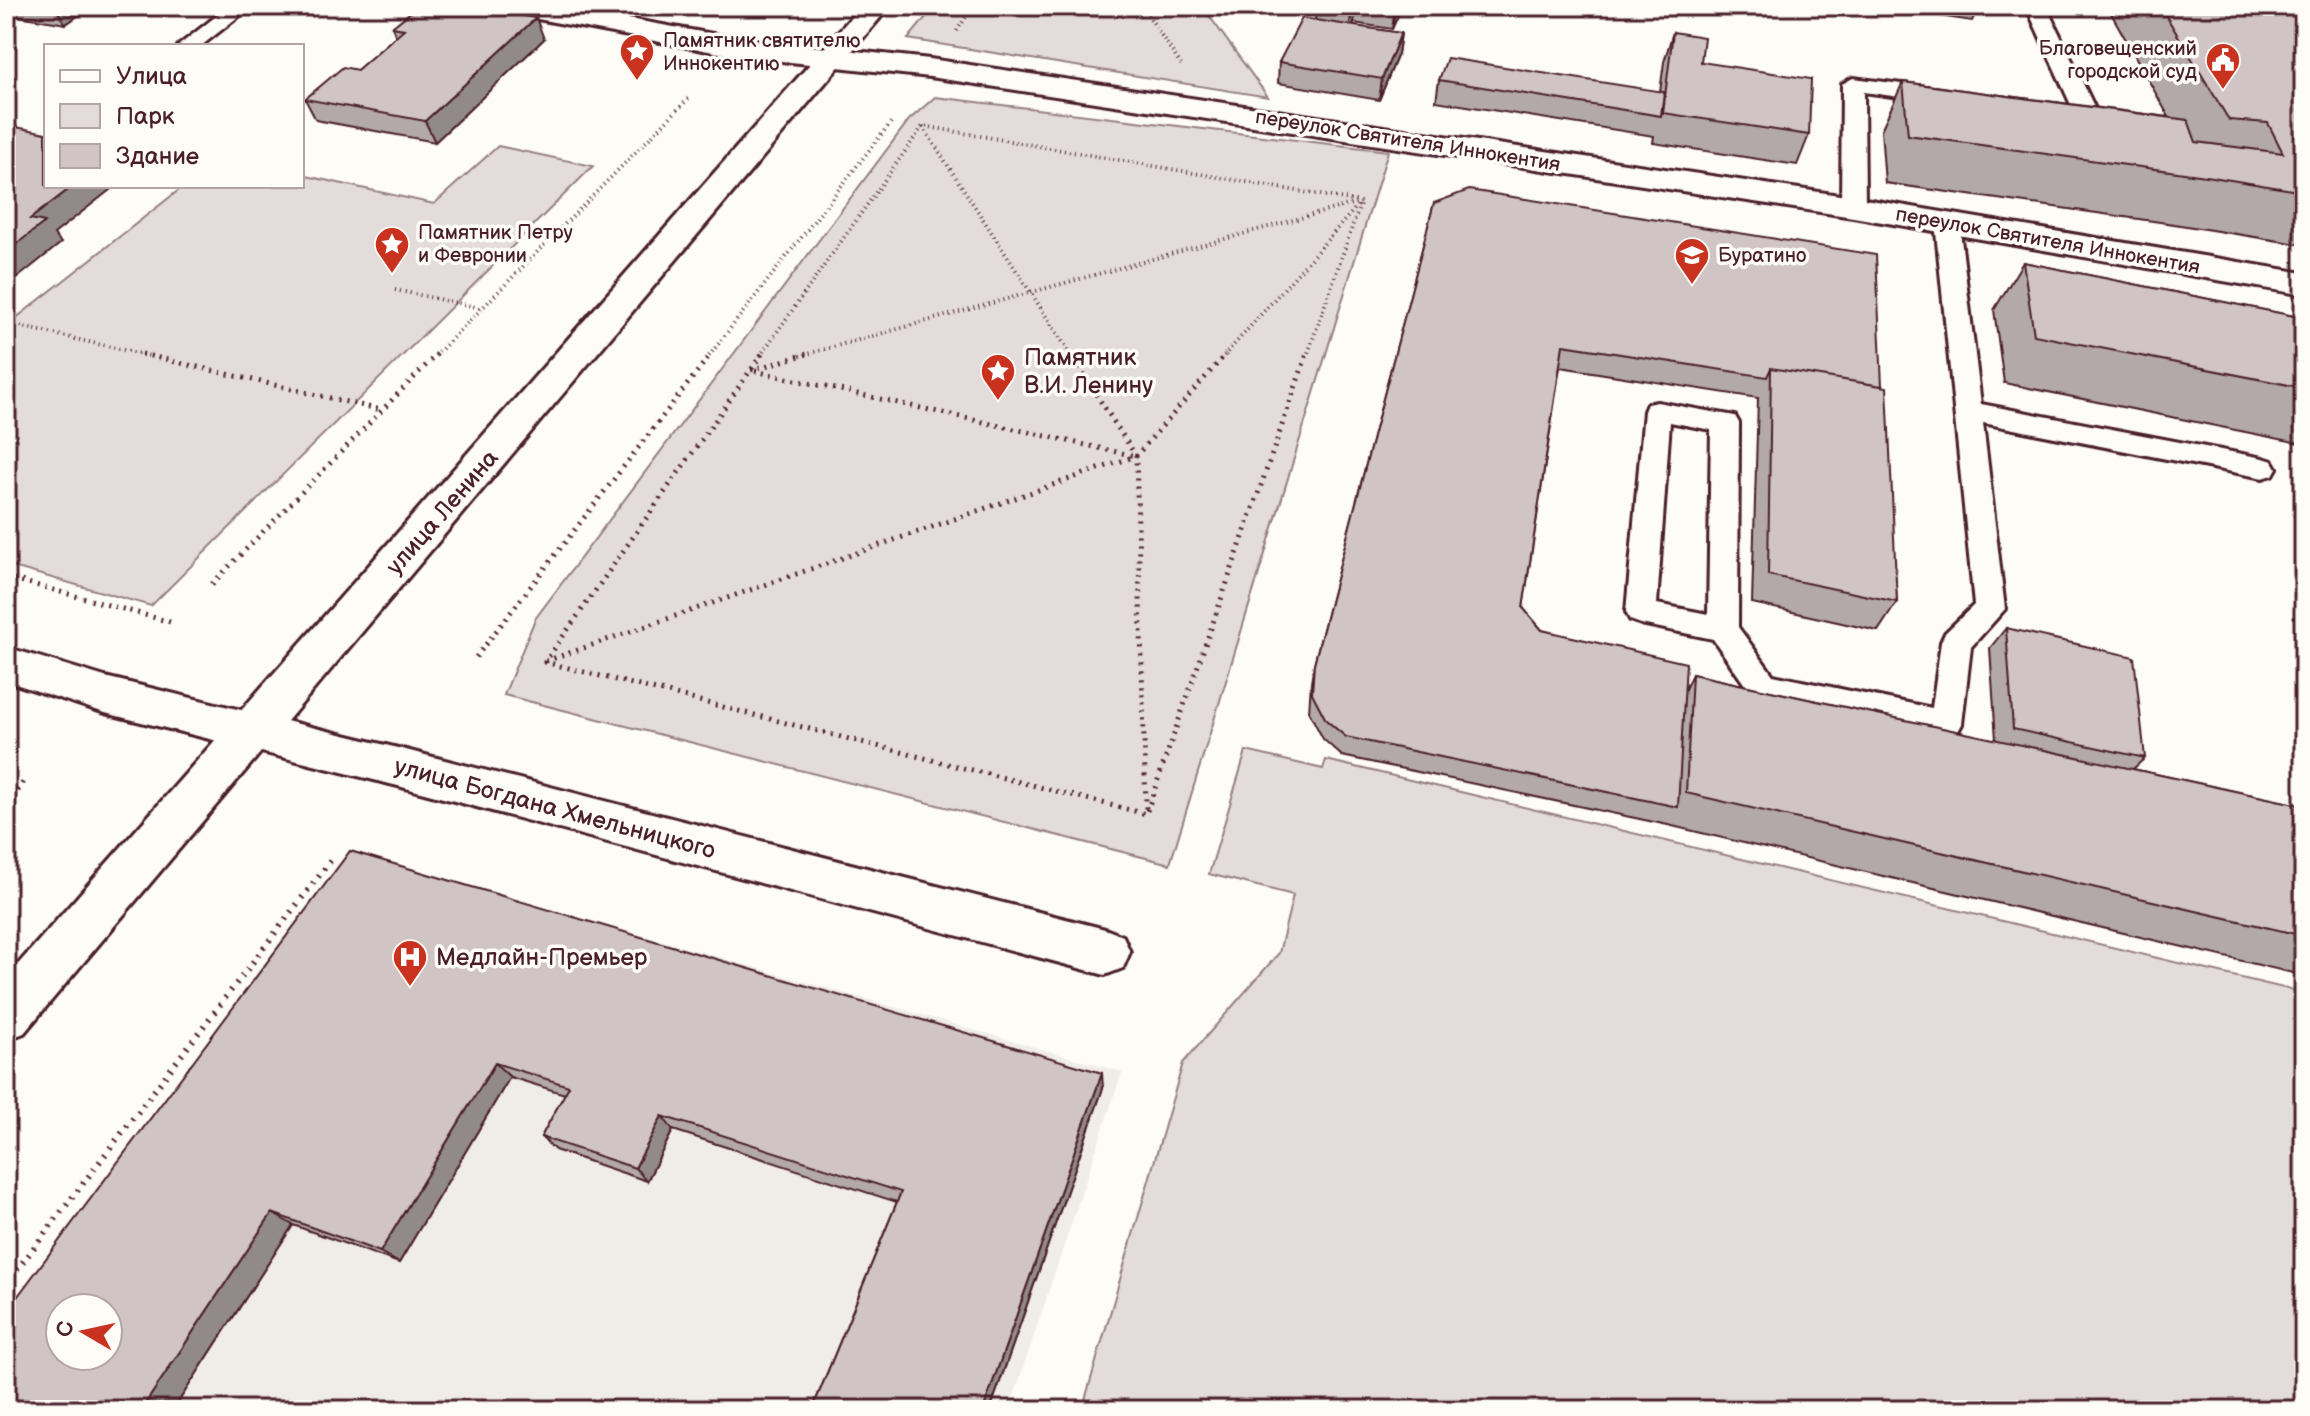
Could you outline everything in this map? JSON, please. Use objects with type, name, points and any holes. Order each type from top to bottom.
[{"type":"street","name":"переулок Святителя Иннокентия","points":[[511,6],[735,47],[946,70],[1853,207],[2304,284]]},
{"type":"street","name":"улица Ленина","points":[[6,1016],[876,6]]},
{"type":"street","name":"улица Богдана Хмельницкого","points":[[6,664],[105,695],[1105,952]]},
{"type":"lane","points":[[191,44],[242,6]]},
{"type":"lane","points":[[2036,6],[2087,115],[2041,109]]},
{"type":"lane","points":[[1853,207],[1853,84],[1963,98]]},
{"type":"lane","points":[[1723,629],[1641,612],[1657,411],[1725,423],[1723,629],[1763,686],[1946,724],[1956,642],[1990,609],[1947,222]]},
{"type":"lane","points":[[1968,411],[2263,468]]},
{"type":"path","points":[[957,31],[973,6]]},
{"type":"path","points":[[1142,6],[1184,69]]},
{"type":"path","points":[[212,584],[691,96]]},
{"type":"path","points":[[476,657],[892,121]]},
{"type":"path","points":[[923,126],[1361,202]]},
{"type":"path","points":[[923,126],[1136,456],[1146,814]]},
{"type":"path","points":[[545,662],[923,126]]},
{"type":"path","points":[[750,370],[1361,202]]},
{"type":"path","points":[[545,662],[1136,456],[1361,202]]},
{"type":"path","points":[[1146,814],[1361,202]]},
{"type":"path","points":[[395,290],[482,308]]},
{"type":"path","points":[[6,323],[382,411]]},
{"type":"path","points":[[750,370],[1136,456]]},
{"type":"path","points":[[6,577],[174,623]]},
{"type":"path","points":[[545,662],[1146,814]]},
{"type":"path","points":[[6,812],[24,780]]},
{"type":"path","points":[[6,1284],[331,860]]},
{"type":"shaded area","points":[[367,857],[1122,1072],[1009,1410],[6,1410],[6,1342]]},
{"type":"green space","points":[[935,6],[1202,6],[1268,97],[908,39]]},
{"type":"green space","points":[[935,97],[1388,151],[1170,864],[504,695],[535,619],[909,120]]},
{"type":"green space","points":[[498,146],[593,166],[151,606],[6,565],[6,326],[181,188],[304,188],[304,175],[434,204]]},
{"type":"green space","points":[[1246,751],[1323,769],[1326,760],[2304,993],[2304,1410],[1082,1410],[1183,1063],[1279,953],[1293,895],[1209,874]]},
{"type":"building","points":[[418,6],[464,6],[536,18],[425,121],[305,99],[343,67],[357,70],[404,29],[392,27]]},
{"type":"building","points":[[1318,6],[1355,6],[1351,16],[1316,11]]},
{"type":"building","points":[[2160,6],[2288,6],[2304,30],[2304,192],[1908,135],[1903,82],[2188,120],[2196,142],[2283,153],[2268,123],[2229,120]]},
{"type":"building","points":[[1302,18],[1401,33],[1382,79],[1279,62]]},
{"type":"building","points":[[1673,32],[1704,37],[1701,62],[1811,79],[1809,135],[1663,113]]},
{"type":"building","points":[[1447,58],[1664,92],[1661,116],[1439,80]]},
{"type":"building","points":[[6,125],[44,133],[44,188],[70,188],[30,219],[45,222],[6,252]]},
{"type":"building","points":[[1469,190],[1876,255],[1882,386],[1771,368],[1767,377],[1563,345],[1523,608],[1542,630],[1686,663],[1678,807],[1346,737],[1326,720],[1312,693],[1314,664],[1434,203]]},
{"type":"building","points":[[2023,262],[2304,318],[2304,388],[2034,335]]},
{"type":"building","points":[[1771,368],[1887,387],[1897,602],[1768,575]]},
{"type":"building","points":[[2006,628],[2134,657],[2145,758],[2013,729]]},
{"type":"building","points":[[1692,674],[2304,806],[2304,936],[1686,793]]},
{"type":"building","points":[[350,851],[1102,1073],[983,1410],[812,1410],[901,1192],[662,1116],[635,1168],[541,1137],[569,1086],[495,1063],[380,1252],[272,1213],[141,1410],[6,1410],[6,1312]]},
{"type":"place","name":"Памятник святителю Иннокентию","points":[[637,82]]},
{"type":"place","name":"Благовещенский городской суд","points":[[2223,91]]},
{"type":"place","name":"Памятник Петру и Февронии","points":[[392,275]]},
{"type":"place","name":"Буратино","points":[[1692,286]]},
{"type":"place","name":"Памятник В.И. Ленину","points":[[998,402]]},
{"type":"place","name":"Медлайн-Премьер","points":[[410,988]]}]
